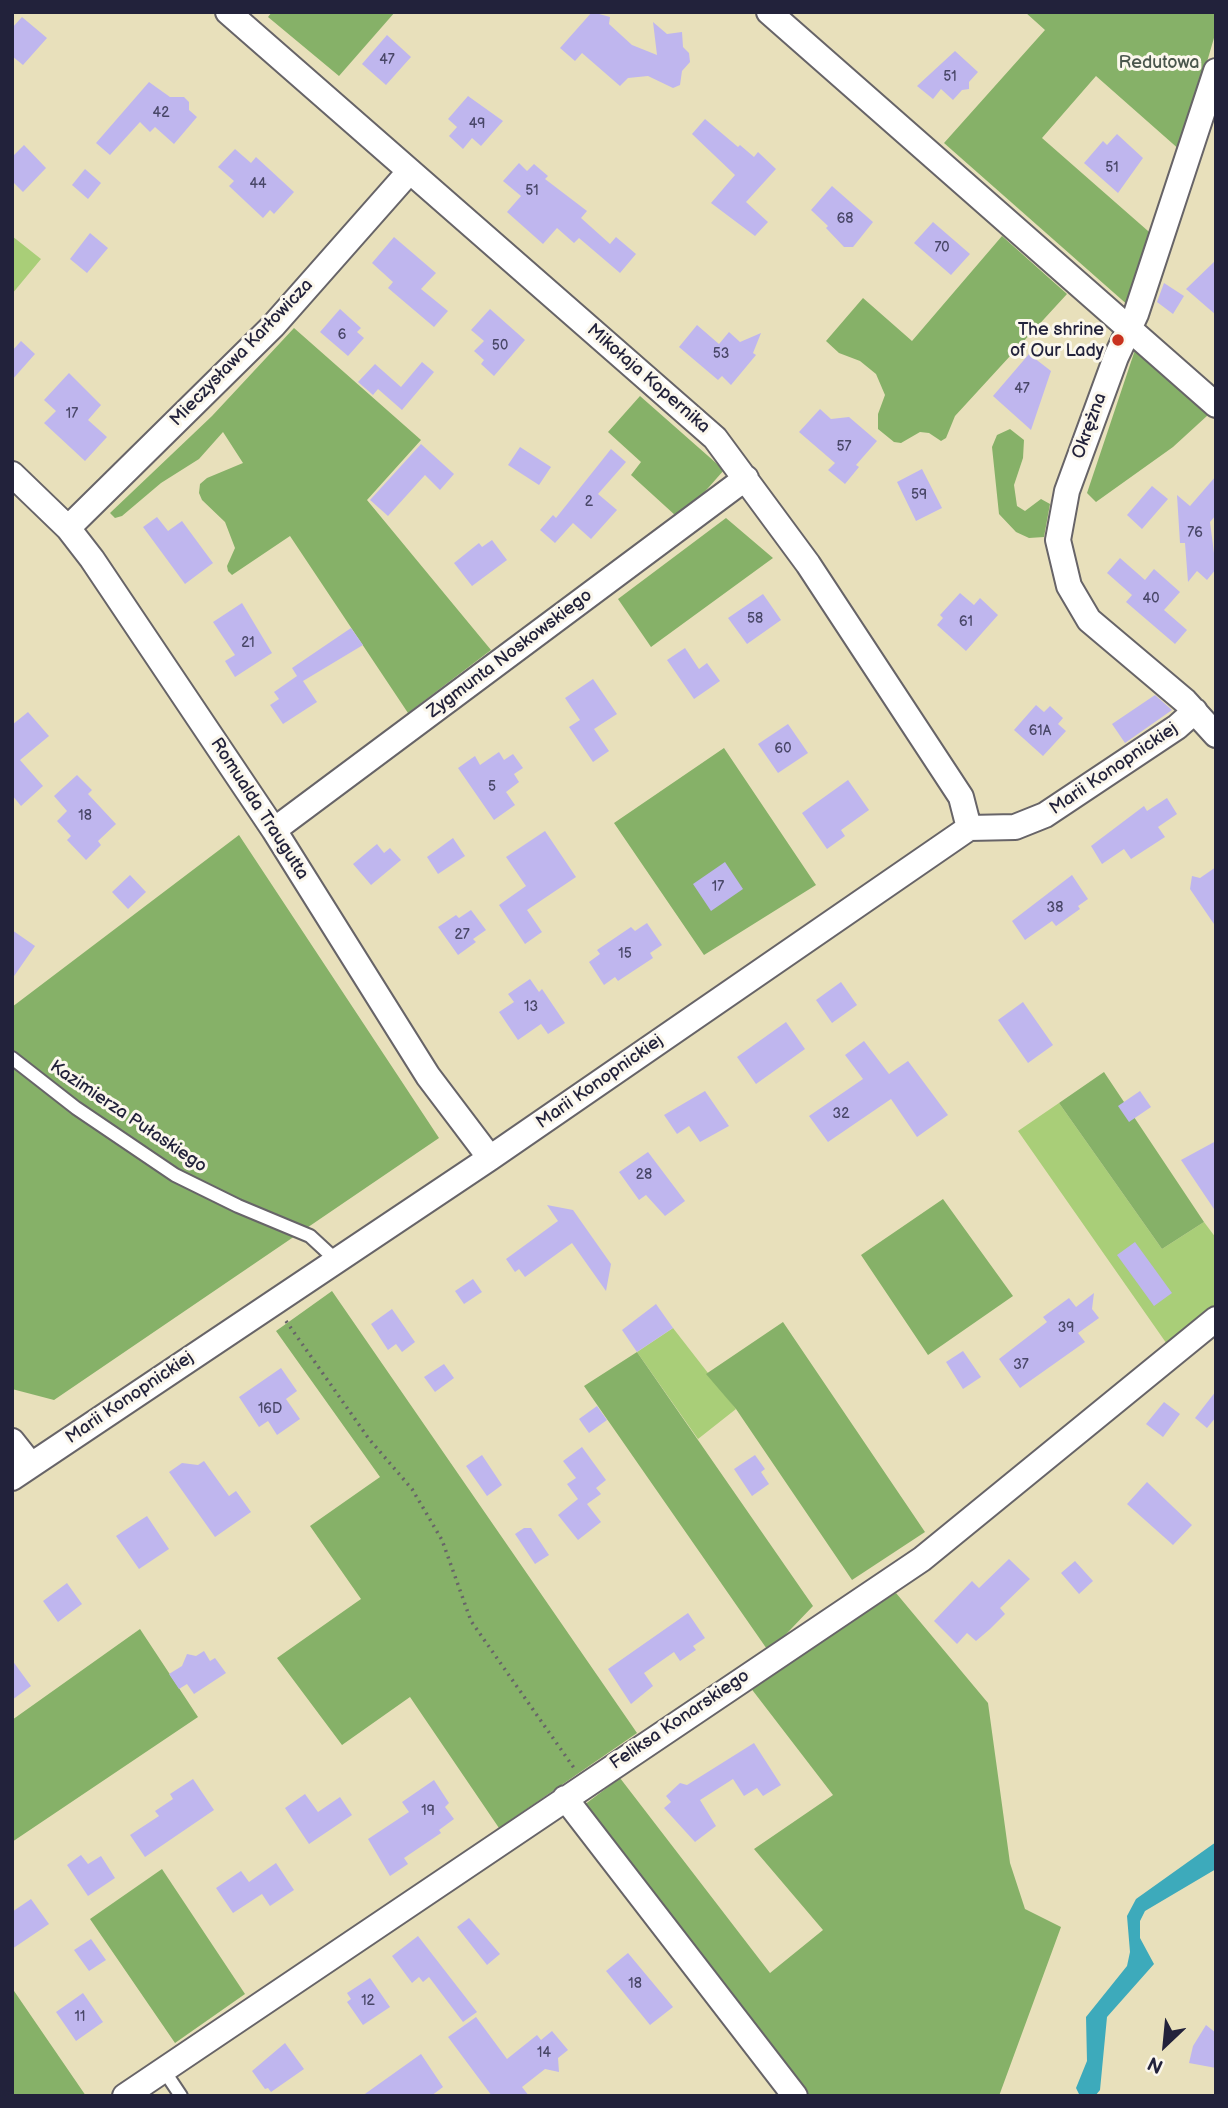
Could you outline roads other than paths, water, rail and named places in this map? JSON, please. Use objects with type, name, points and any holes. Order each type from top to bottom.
[{"type":"street","name":"Mikołaja Kopernika","points":[[228,12],[715,438],[808,564],[961,797],[969,828]]},
{"type":"street","points":[[768,12],[1216,405]]},
{"type":"street","name":"Okrężna","points":[[1216,71],[1140,302],[1067,491],[1058,540],[1069,586],[1089,620],[1195,711],[1216,735]]},
{"type":"street","name":"Mieczysława Karłowicza","points":[[68,528],[273,326],[409,172]]},
{"type":"street","name":"Romualda Traugutta","points":[[12,474],[68,528],[100,570],[274,830],[428,1076],[490,1158]]},
{"type":"street","name":"Zygmunta Noskowskiego","points":[[274,830],[746,478]]},
{"type":"street","name":"Marii Konopnickiej","points":[[22,1471],[490,1158],[969,828],[1015,827],[1045,815],[1177,727],[1195,711]]},
{"type":"street","name":"Feliksa Konarskiego","points":[[125,2096],[922,1559],[1216,1319]]},
{"type":"street","points":[[12,1441],[22,1471]]},
{"type":"street","points":[[565,1798],[795,2096]]},
{"type":"lane","name":"Kazimierza Pułaskiego","points":[[12,1058],[76,1108],[175,1175],[238,1206],[310,1236],[336,1260]]},
{"type":"lane","points":[[163,2069],[181,2096]]},
{"type":"water","points":[[1216,1842],[1216,1869],[1145,1911],[1140,1921],[1140,1938],[1154,1964],[1107,2017],[1100,2090],[1095,2096],[1079,2094],[1076,2088],[1087,2061],[1086,2017],[1127,1966],[1130,1952],[1127,1916],[1136,1899]]},
{"type":"place","name":"The shrine of Our Lady","points":[[1118,340]]},
{"type":"park label","name":"Redutowa","points":[[1159,63]]}]
